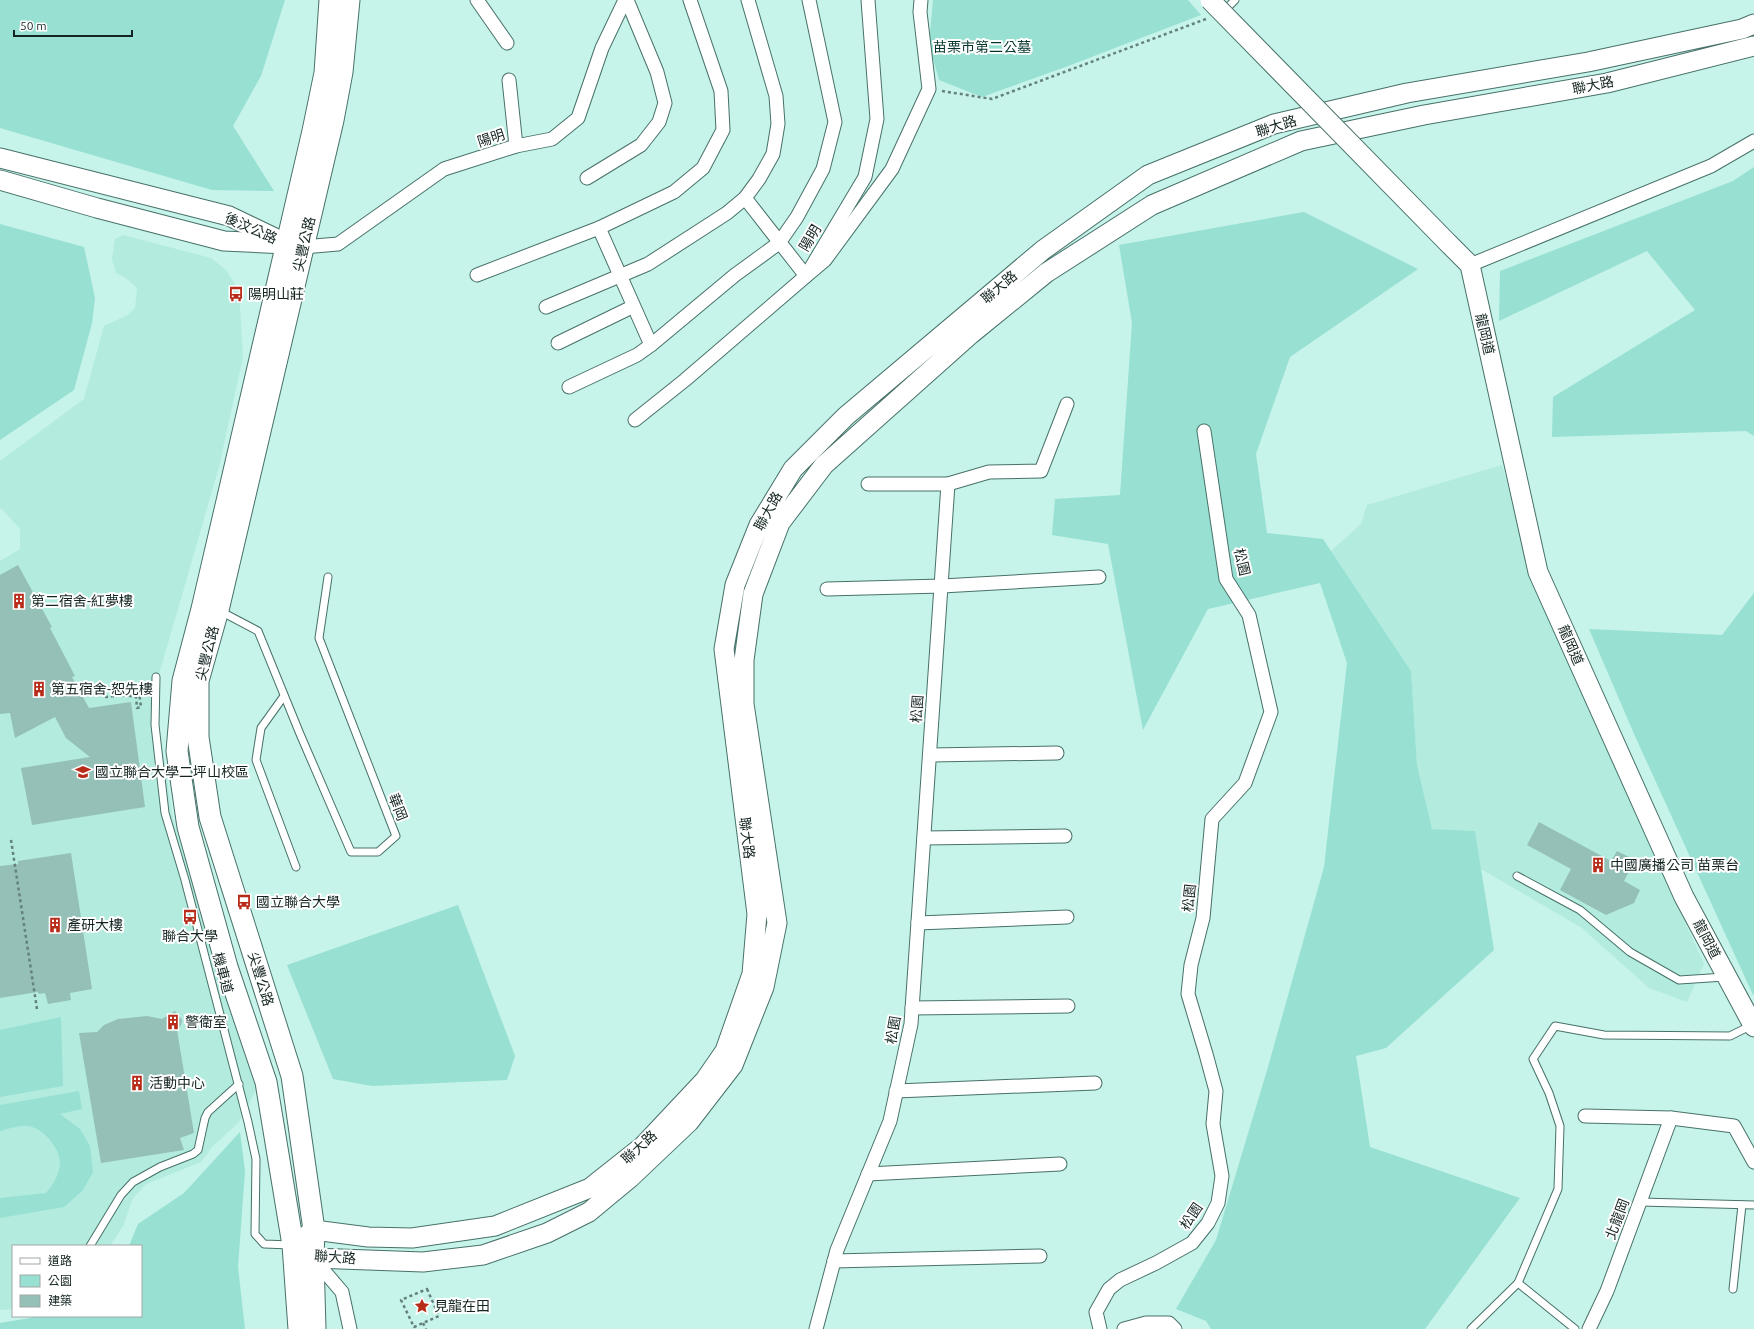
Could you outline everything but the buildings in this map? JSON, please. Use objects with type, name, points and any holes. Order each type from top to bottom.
[{"type":"main road","name":"尖豐公路","points":[[315,1329],[313,1258],[314,1230],[292,1076],[210,817],[198,737],[198,681],[210,609],[294,245],[313,131],[325,73],[330,0]]},
{"type":"main road","name":"尖豐公路","points":[[294,245],[333,120],[342,72],[349,0]]},
{"type":"main road","name":"尖豐公路","points":[[210,609],[183,681],[177,751],[190,834],[227,967],[266,1082],[293,1245],[299,1329]]},
{"type":"street","points":[[477,0],[507,43]]},
{"type":"street","name":"陽明","points":[[294,245],[338,244],[444,169],[516,146],[552,140],[578,118],[602,48],[626,0]]},
{"type":"street","name":"陽明","points":[[587,178],[640,145],[659,122],[665,103],[656,72],[626,0]]},
{"type":"street","points":[[477,275],[599,228],[674,192],[703,168],[723,130],[721,91],[690,0]]},
{"type":"street","points":[[546,307],[648,264],[727,213],[745,198],[759,179],[773,154],[778,124],[776,96],[748,0]]},
{"type":"street","name":"陽明","points":[[569,387],[637,355],[651,345],[735,275],[779,243],[798,217],[823,169],[835,122],[809,0]]},
{"type":"street","name":"陽明","points":[[634,420],[685,380],[806,276],[865,177],[877,119],[868,0]]},
{"type":"street","points":[[745,198],[806,276],[824,260],[892,169],[929,89],[920,12],[921,0]]},
{"type":"street","points":[[1223,4],[1470,265],[1711,166],[1754,140]]},
{"type":"street","name":"聯大路","points":[[1754,24],[1742,29],[1588,62],[1407,93],[1274,124],[1148,175],[1042,250],[965,328],[824,465],[780,523],[753,594],[744,660],[744,704],[777,923],[764,987],[733,1065],[689,1122],[630,1178],[589,1212],[547,1233],[483,1255],[423,1262],[313,1258],[293,1245],[314,1230],[368,1237],[412,1238],[495,1226],[590,1188],[643,1146],[706,1080],[725,1051],[752,974],[757,914],[724,650],[735,585],[759,525],[793,469],[846,416],[965,328],[1152,205],[1301,141],[1424,115],[1607,83],[1754,46]]},
{"type":"street","points":[[509,80],[516,146]]},
{"type":"street","name":"後汶公路","points":[[0,158],[230,216],[294,245]]},
{"type":"street","name":"後汶公路","points":[[0,180],[97,208],[224,241],[294,245]]},
{"type":"street","points":[[599,228],[632,307],[651,345]]},
{"type":"street","name":"龍岡道","points":[[1470,265],[1538,572],[1684,898],[1754,1025]]},
{"type":"street","points":[[558,343],[632,307]]},
{"type":"street","points":[[868,484],[948,484],[989,472],[1041,471],[1067,404]]},
{"type":"street","name":"松園","points":[[1100,1329],[1096,1312],[1109,1289],[1120,1280],[1156,1264],[1192,1243],[1208,1223],[1218,1203],[1222,1176],[1213,1124],[1216,1091],[1188,994],[1191,965],[1203,918],[1212,820],[1245,783],[1271,712],[1249,615],[1226,579],[1204,430]]},
{"type":"street","name":"松園","points":[[816,1329],[834,1261],[890,1121],[911,1024],[948,484]]},
{"type":"street","points":[[827,589],[942,586],[1099,577]]},
{"type":"street","points":[[930,755],[1058,752]]},
{"type":"street","points":[[924,838],[1065,836]]},
{"type":"street","points":[[918,923],[1067,917]]},
{"type":"street","points":[[912,1008],[1068,1006]]},
{"type":"street","points":[[896,1091],[1095,1083]]},
{"type":"street","points":[[1584,1116],[1671,1118],[1734,1126],[1754,1162]]},
{"type":"street","name":"北龍岡","points":[[1589,1329],[1607,1291],[1671,1118]]},
{"type":"street","points":[[868,1174],[1060,1164]]},
{"type":"street","points":[[834,1261],[1040,1256]]},
{"type":"street","points":[[313,1258],[342,1292],[350,1329]]},
{"type":"street","points":[[1124,1329],[1146,1323],[1169,1322],[1175,1329]]},
{"type":"lane","name":"華岡","points":[[210,609],[258,631],[284,696],[351,852],[378,852],[396,836],[319,638],[328,577]]},
{"type":"lane","name":"機車道","points":[[156,677],[155,725],[165,813],[185,880],[215,992],[225,1036],[239,1084],[256,1159],[255,1234],[264,1244],[293,1245]]},
{"type":"lane","points":[[284,696],[261,728],[256,760],[296,867]]},
{"type":"lane","points":[[1517,876],[1580,910],[1630,952],[1679,980],[1727,977]]},
{"type":"lane","points":[[1471,1329],[1518,1283],[1558,1189],[1560,1126],[1549,1093],[1533,1059],[1555,1026],[1604,1036],[1730,1036],[1754,1025]]},
{"type":"lane","points":[[91,1245],[122,1195],[133,1182],[160,1167],[193,1154],[198,1150],[205,1118],[208,1112],[239,1084]]},
{"type":"lane","points":[[1641,1202],[1754,1205]]},
{"type":"lane","points":[[1733,1289],[1742,1205]]},
{"type":"lane","points":[[1518,1283],[1575,1329]]},
{"type":"path","points":[[929,89],[992,99],[1223,4]]},
{"type":"path","points":[[105,697],[125,695],[136,696],[137,708],[141,707],[139,692]]},
{"type":"path","points":[[11,840],[37,1009]]},
{"type":"path","points":[[427,1289],[439,1316],[423,1323],[414,1327],[401,1300],[427,1289]]},
{"type":"path","points":[[423,1323],[426,1329]]},
{"type":"shaded area","name":"國立聯合大學二坪山校區","points":[[123,235],[211,258],[226,270],[239,291],[243,357],[219,467],[160,671],[159,725],[173,819],[256,1090],[239,1122],[212,1147],[201,1162],[146,1184],[133,1198],[123,1226],[111,1245],[12,1245],[12,1309],[0,1310],[0,561],[20,549],[20,529],[3,510],[0,509],[0,461],[84,399],[104,326],[128,315],[135,308],[137,288],[126,278],[116,273],[112,259],[115,239]]},
{"type":"shaded area","points":[[1502,465],[1543,607],[1704,964],[1687,1002],[1649,988],[1582,928],[1481,869],[1475,831],[1432,829],[1417,765],[1411,671],[1331,551],[1361,524],[1367,505]]},
{"type":"green space","points":[[0,0],[285,0],[261,76],[233,126],[274,191],[212,190],[0,128]]},
{"type":"green space","name":"苗栗市第二公墓","points":[[933,0],[1188,0],[1201,15],[982,97],[939,80],[929,44]]},
{"type":"green space","points":[[1754,167],[1754,436],[1746,431],[1552,437],[1553,397],[1695,310],[1647,251],[1499,321],[1500,271],[1733,181]]},
{"type":"green space","points":[[1304,212],[1418,269],[1290,357],[1256,454],[1267,533],[1323,539],[1411,671],[1417,765],[1432,829],[1475,831],[1494,950],[1386,1048],[1356,1056],[1370,1147],[1520,1198],[1425,1329],[1211,1329],[1206,1321],[1176,1309],[1216,1240],[1268,1067],[1324,867],[1347,663],[1320,583],[1208,609],[1143,730],[1108,544],[1052,535],[1055,499],[1120,495],[1132,323],[1119,245]]},
{"type":"green space","points":[[0,224],[84,247],[95,298],[92,323],[74,390],[0,440]]},
{"type":"green space","points":[[1754,593],[1753,995],[1635,736],[1589,629],[1722,635]]},
{"type":"green space","points":[[458,905],[515,1056],[507,1080],[372,1086],[333,1079],[287,965]]},
{"type":"green space","points":[[61,1017],[63,1086],[0,1097],[0,1030]]},
{"type":"green space","points":[[79,1091],[82,1109],[60,1114],[80,1129],[90,1146],[93,1172],[83,1190],[64,1207],[0,1218],[0,1198],[46,1193],[56,1179],[60,1162],[57,1150],[49,1139],[39,1130],[25,1126],[0,1131],[0,1105]]},
{"type":"green space","points":[[240,1132],[245,1171],[238,1267],[245,1329],[0,1329],[0,1323],[36,1317],[142,1317],[142,1245],[129,1245],[138,1224],[184,1193]]},
{"type":"place","name":"陽明山莊","points":[[236,294]]},
{"type":"place","name":"第二宿舍-紅夢樓","points":[[19,601]]},
{"type":"place","name":"第五宿舍-恕先樓","points":[[39,689]]},
{"type":"place","name":"國立聯合大學二坪山校區","points":[[83,772]]},
{"type":"place","name":"中國廣播公司 苗栗台","points":[[1598,865]]},
{"type":"place","name":"國立聯合大學","points":[[244,902]]},
{"type":"place","name":"聯合大學","points":[[190,917]]},
{"type":"place","name":"產研大樓","points":[[55,925]]},
{"type":"place","name":"警衛室","points":[[173,1022]]},
{"type":"place","name":"活動中心","points":[[137,1083]]},
{"type":"place","name":"見龍在田","points":[[422,1306]]}]
